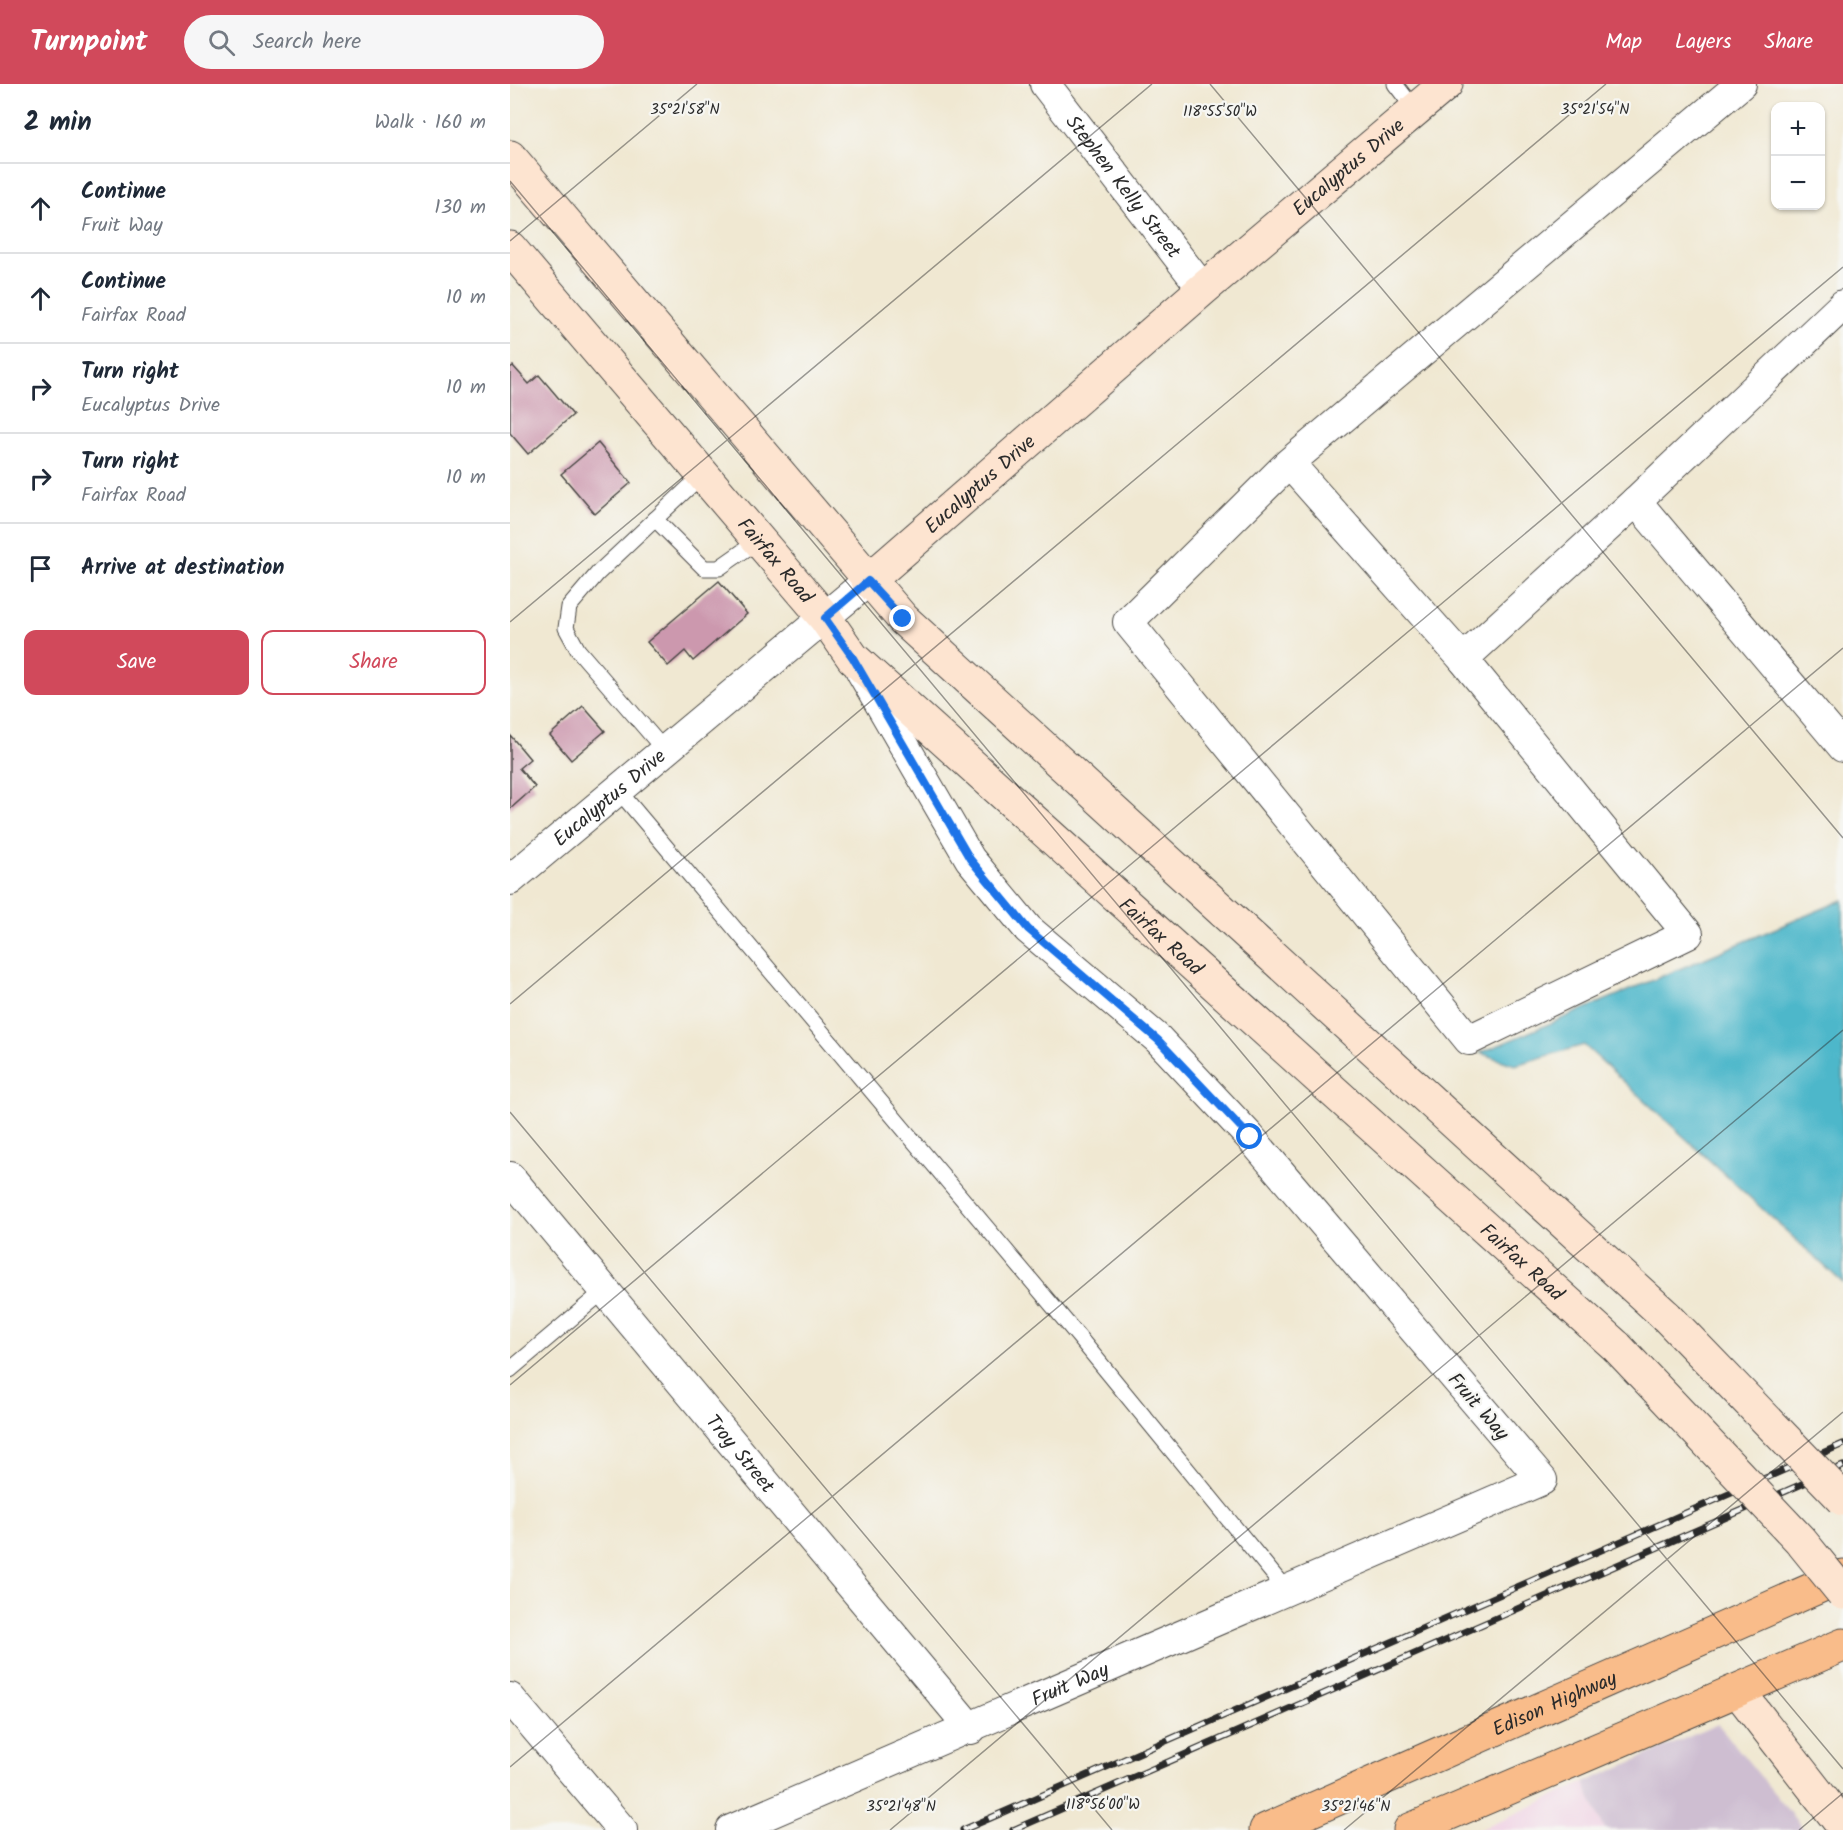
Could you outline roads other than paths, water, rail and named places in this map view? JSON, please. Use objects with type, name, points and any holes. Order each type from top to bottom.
[{"type":"main road","name":"Eucalyptus Drive","points":[[868,581],[1203,289],[1446,84]]},
{"type":"main road","points":[[510,157],[868,581],[903,619],[1667,1317],[1843,1499]]},
{"type":"main road","name":"Fairfax Road","points":[[510,248],[825,618],[853,658],[1617,1347],[1800,1540],[1843,1593]]},
{"type":"main road","name":"Edison Highway","points":[[1266,1830],[1843,1576]]},
{"type":"main road","points":[[1410,1830],[1739,1692],[1843,1645]]},
{"type":"main road","points":[[1739,1692],[1843,1826]]},
{"type":"street","name":"Stephen Kelly Street","points":[[1045,84],[1203,289]]},
{"type":"street","points":[[1289,463],[1463,659],[1688,934],[1469,1040],[1128,622],[1289,463],[1741,84]]},
{"type":"street","points":[[1463,659],[1839,316]]},
{"type":"street","points":[[1636,501],[1843,747]]},
{"type":"street","name":"Eucalyptus Drive","points":[[510,880],[868,581]]},
{"type":"street","name":"Fruit Way","points":[[731,1830],[971,1729],[1542,1480],[1250,1137],[1158,1040],[1028,929],[970,859],[853,658]]},
{"type":"street","name":"Troy Street","points":[[510,1177],[971,1729]]},
{"type":"street","points":[[510,1698],[622,1830]]},
{"type":"lane","points":[[1395,84],[1415,110]]},
{"type":"lane","points":[[665,751],[578,650],[566,628],[569,607],[598,573],[703,474]]},
{"type":"lane","points":[[655,519],[704,568],[718,568],[759,540]]},
{"type":"lane","points":[[618,790],[1071,1327],[1287,1590]]},
{"type":"lane","points":[[510,1370],[605,1290]]},
{"type":"water","points":[[1843,900],[1843,1283],[1584,1045],[1515,1065],[1480,1053]]},
{"type":"railway","points":[[963,1830],[1843,1444]]},
{"type":"railway","points":[[1013,1830],[1843,1466]]}]
